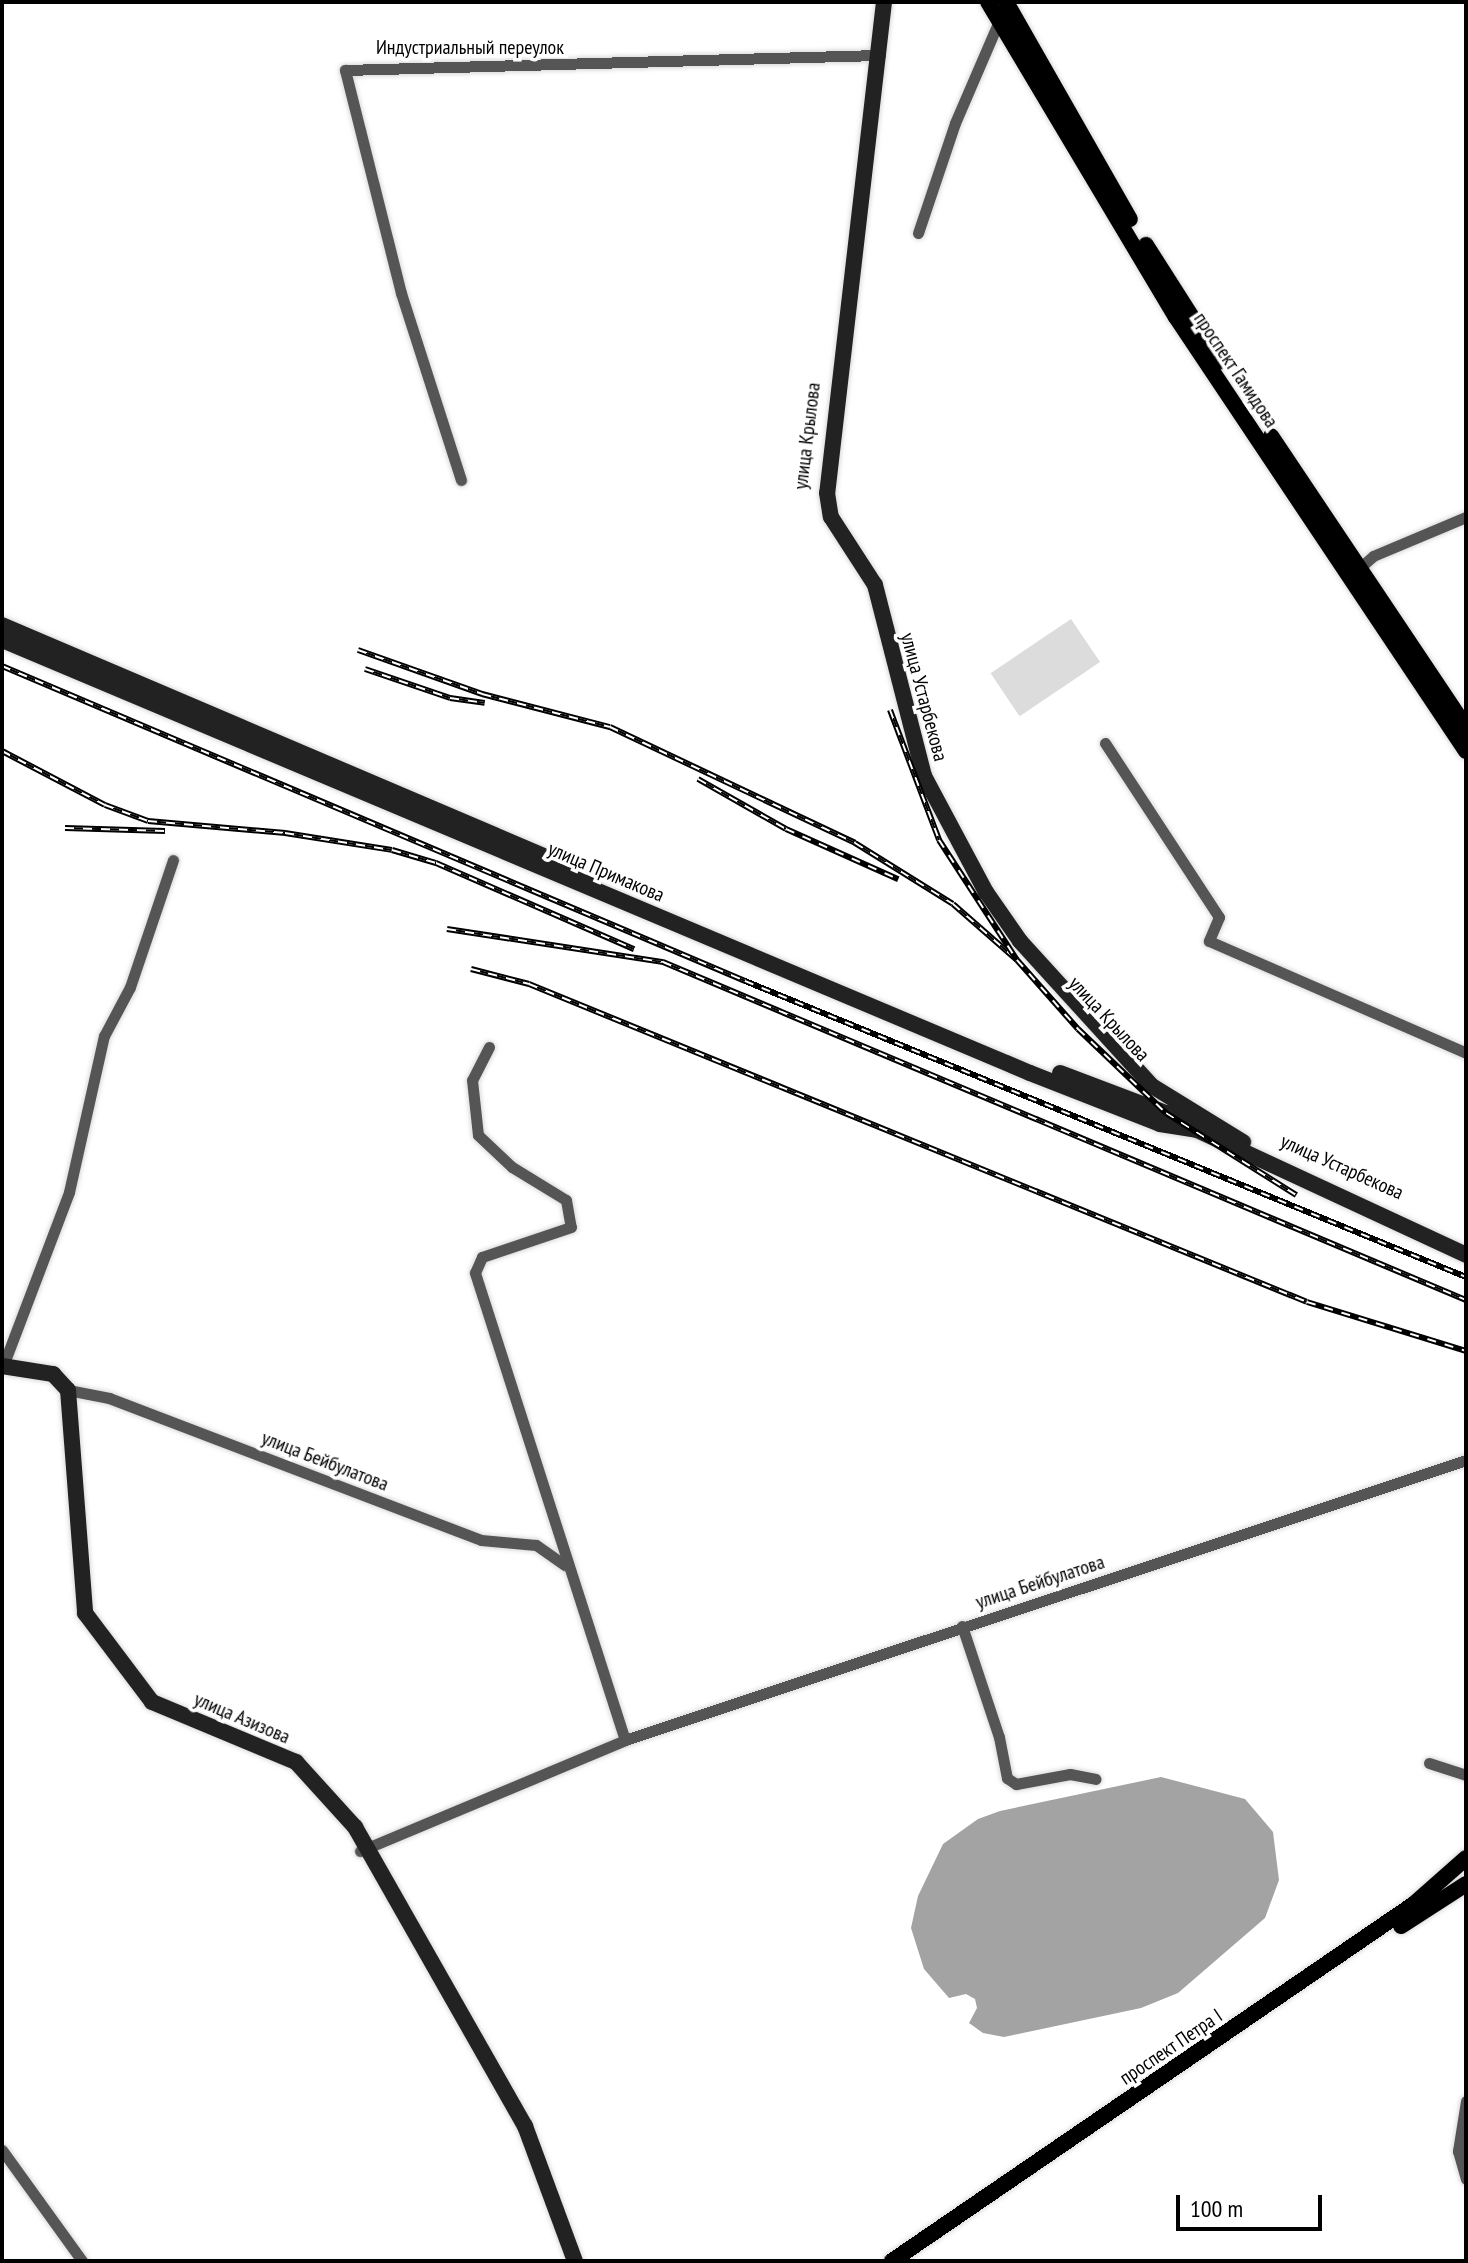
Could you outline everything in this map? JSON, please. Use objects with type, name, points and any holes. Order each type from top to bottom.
[{"type":"main road","name":"улица Крылова","points":[[882,2],[878,55],[820,492],[825,526],[871,596],[895,703],[920,778],[959,860],[1058,996],[1167,1110]]},
{"type":"main road","name":"проспект Гамидова","points":[[988,2],[1176,317],[1466,727]]},
{"type":"main road","name":"проспект Гамидова","points":[[1006,2],[1186,310],[1356,572],[1466,751]]},
{"type":"main road","name":"улица Устарбекова","points":[[878,55],[827,493],[831,517],[875,585],[908,727],[924,776],[961,852],[1020,941],[1107,1041],[1192,1126],[1262,1153],[1466,1245]]},
{"type":"main road","name":"улица Примакова","points":[[2,625],[916,1014],[1167,1110],[1192,1126]]},
{"type":"main road","name":"улица Примакова","points":[[2,640],[1030,1073],[1192,1126]]},
{"type":"main road","points":[[1192,1126],[1466,1255]]},
{"type":"main road","points":[[2,1366],[53,1374],[68,1390]]},
{"type":"main road","name":"улица Азизова","points":[[2,1373],[39,1381],[61,1392],[79,1613],[126,1684],[151,1709],[285,1764],[303,1778],[364,1849],[518,2128],[566,2261]]},
{"type":"main road","name":"улица Азизова","points":[[68,1390],[85,1613],[152,1702],[296,1762],[364,1849],[525,2126],[575,2261]]},
{"type":"main road","name":"проспект Петра I","points":[[892,2261],[1414,1904],[1466,1858]]},
{"type":"main road","name":"проспект Петра I","points":[[911,2261],[1463,1887]]},
{"type":"street","points":[[918,233],[955,123],[999,21]]},
{"type":"street","name":"Индустриальный переулок","points":[[461,480],[401,293],[345,70],[878,55]]},
{"type":"street","points":[[1356,572],[1466,517]]},
{"type":"street","points":[[1105,743],[1219,917],[1209,941],[1466,1053]]},
{"type":"street","points":[[2,1366],[69,1192],[104,1036],[130,987],[173,860]]},
{"type":"street","points":[[489,1047],[472,1080],[478,1135],[512,1167],[566,1200],[571,1227],[476,1264],[565,1565],[625,1740]]},
{"type":"street","name":"улица Бейбулатова","points":[[68,1390],[109,1398],[496,1545],[536,1545],[565,1565]]},
{"type":"street","name":"улица Бейбулатова","points":[[364,1849],[625,1740],[1466,1460]]},
{"type":"street","points":[[962,1626],[999,1737],[1007,1778],[1016,1784],[1070,1774],[1096,1779]]},
{"type":"street","points":[[1429,1763],[1466,1775]]},
{"type":"street","points":[[1466,2101],[1458,2151],[1466,2179]]},
{"type":"street","points":[[2,2150],[82,2261]]},
{"type":"shaded area","points":[[1071,619],[1100,662],[1020,716],[991,673]]},
{"type":"shaded area","points":[[1161,1777],[1245,1799],[1273,1832],[1279,1880],[1265,1918],[1178,1993],[1141,2008],[1004,2037],[983,2033],[969,2023],[977,2008],[975,1999],[966,1994],[949,1998],[924,1969],[911,1928],[918,1896],[943,1844],[978,1819],[1000,1811]]},
{"type":"railway","points":[[358,650],[482,694],[610,727],[855,843],[953,904],[1017,960]]},
{"type":"railway","points":[[2,666],[745,981],[1466,1277]]},
{"type":"railway","points":[[365,669],[450,698],[485,703]]},
{"type":"railway","points":[[890,710],[939,840],[1017,960],[1078,1029],[1166,1113],[1296,1195]]},
{"type":"railway","points":[[2,751],[105,805],[148,821],[285,833],[392,850],[436,863],[634,949]]},
{"type":"railway","points":[[698,779],[786,829],[898,879]]},
{"type":"railway","points":[[65,828],[165,831]]},
{"type":"railway","points":[[447,929],[663,962],[1466,1300]]},
{"type":"railway","points":[[471,969],[529,984],[1307,1302],[1466,1351]]}]
